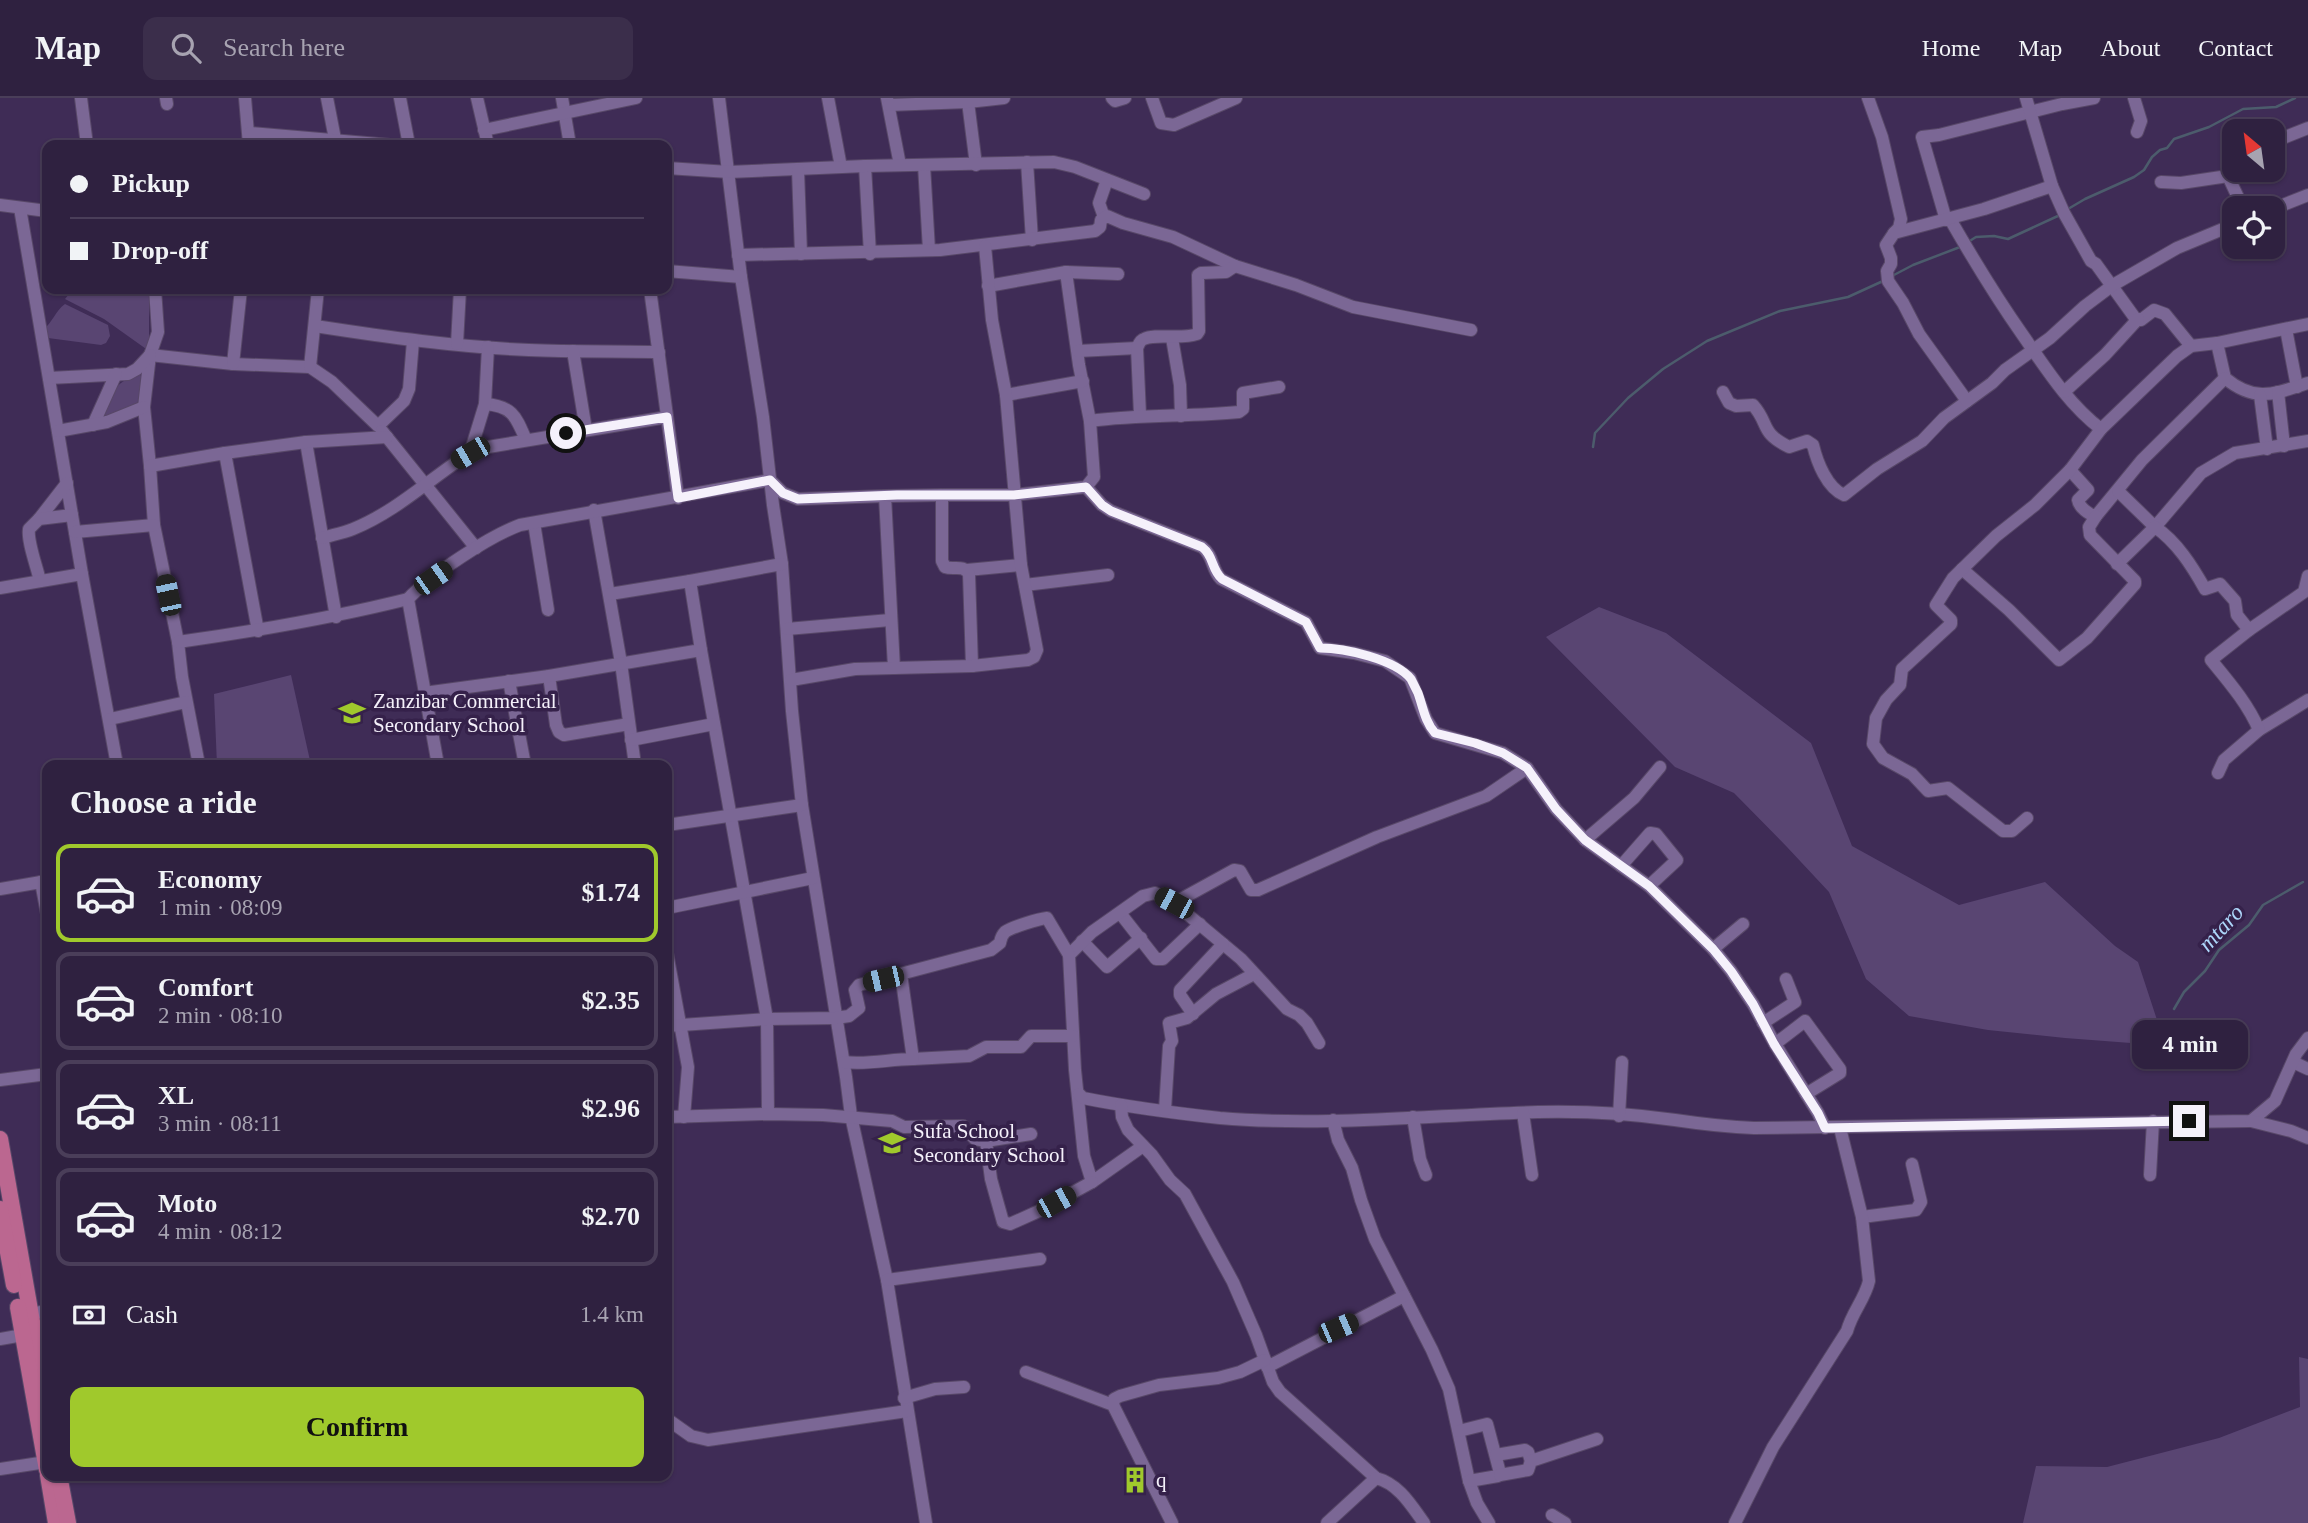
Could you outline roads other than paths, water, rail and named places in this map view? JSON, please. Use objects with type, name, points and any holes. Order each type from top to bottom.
[{"type":"main road","points":[[0,1139],[3,1201],[42,1386]]},
{"type":"main road","points":[[25,1315],[23,1335],[42,1430]]},
{"type":"main road","points":[[49,1481],[56,1523]]},
{"type":"main road","points":[[60,1481],[68,1523]]},
{"type":"street","points":[[81,98],[87,140]]},
{"type":"street","points":[[245,98],[250,139],[344,140]]},
{"type":"street","points":[[327,98],[335,139]]},
{"type":"street","points":[[400,98],[408,140]]},
{"type":"street","points":[[477,98],[487,140]]},
{"type":"street","points":[[562,98],[569,140]]},
{"type":"street","points":[[484,130],[636,98]]},
{"type":"street","points":[[719,98],[738,255],[782,564],[792,711],[802,805],[851,1116],[887,1280],[926,1523]]},
{"type":"street","points":[[828,98],[841,167]]},
{"type":"street","points":[[900,165],[888,101],[968,102],[1004,98]]},
{"type":"street","points":[[1112,98],[1115,101],[1125,98]]},
{"type":"street","points":[[1152,98],[1161,123],[1167,125],[1174,125],[1236,98]]},
{"type":"street","points":[[1868,98],[1882,136],[1901,219],[1899,228],[1886,245],[1891,264],[1887,279],[1928,348],[1967,401]]},
{"type":"street","points":[[2026,98],[2052,186],[2063,210],[2091,261],[2113,285],[2138,320]]},
{"type":"street","points":[[2094,98],[1939,135],[1922,136],[1948,220],[2002,307],[2064,392],[2101,429]]},
{"type":"street","points":[[2134,98],[2141,121],[2137,132]]},
{"type":"street","points":[[968,102],[976,165]]},
{"type":"street","points":[[2286,137],[2308,128]]},
{"type":"street","points":[[1027,162],[1032,240]]},
{"type":"street","points":[[672,168],[729,172],[1055,162],[1144,194]]},
{"type":"street","points":[[924,165],[929,250]]},
{"type":"street","points":[[865,166],[870,254]]},
{"type":"street","points":[[797,170],[801,254]]},
{"type":"street","points":[[2161,182],[2181,183],[2222,177]]},
{"type":"street","points":[[1104,217],[1099,203],[1107,180]]},
{"type":"street","points":[[1894,233],[1948,220],[2052,186]]},
{"type":"street","points":[[2285,204],[2308,195]]},
{"type":"street","points":[[0,205],[42,210]]},
{"type":"street","points":[[20,208],[116,760]]},
{"type":"street","points":[[738,255],[870,254],[985,246],[1096,231],[1104,217]]},
{"type":"street","points":[[1104,217],[1173,237],[1235,266],[1353,307],[1471,330]]},
{"type":"street","points":[[1723,392],[1729,403],[1736,406],[1753,405],[1758,410],[1767,432],[1779,442],[1789,447],[1807,441],[1813,445],[1816,459],[1827,478],[1838,493],[1844,495],[1877,468],[1922,441],[1944,418],[2034,351],[2113,285],[2176,248],[2222,229]]},
{"type":"street","points":[[791,680],[836,671],[972,666],[1028,660],[1034,657],[1037,650],[1021,565],[1006,395],[995,345],[985,246]]},
{"type":"street","points":[[1140,415],[1137,348],[1141,341],[1146,338],[1194,335],[1199,331],[1199,274],[1226,272],[1235,266]]},
{"type":"street","points":[[672,271],[741,277]]},
{"type":"street","points":[[988,286],[1066,272],[1118,274]]},
{"type":"street","points":[[770,480],[783,493],[798,499],[1014,495],[1086,487],[1094,477],[1090,421],[1066,272]]},
{"type":"street","points":[[155,294],[158,331],[150,355],[144,407],[154,525],[198,760]]},
{"type":"street","points":[[233,364],[240,294]]},
{"type":"street","points":[[310,367],[318,294]]},
{"type":"street","points":[[457,344],[460,294]]},
{"type":"street","points":[[651,294],[678,498]]},
{"type":"street","points":[[2064,392],[2138,320],[2154,310],[2165,314],[2191,346]]},
{"type":"street","points":[[2027,818],[2012,831],[2003,831],[1948,788],[1928,790],[1912,774],[1883,758],[1873,744],[1876,718],[1886,700],[1900,685],[1902,669],[1951,624],[1951,620],[1936,605],[1952,578],[1996,536],[2035,505],[2070,470],[2101,429],[2177,356],[2191,346],[2308,324]]},
{"type":"street","points":[[315,326],[413,341],[488,347],[659,352]]},
{"type":"street","points":[[2217,343],[2225,378],[2245,392],[2260,395],[2278,392],[2303,385],[2286,328]]},
{"type":"street","points":[[1172,338],[1180,385],[1181,416]]},
{"type":"street","points":[[378,426],[404,401],[409,388],[413,341]]},
{"type":"street","points":[[470,453],[485,404],[488,347]]},
{"type":"street","points":[[1078,351],[1137,348]]},
{"type":"street","points":[[573,351],[586,430]]},
{"type":"street","points":[[49,378],[128,374],[150,355]]},
{"type":"street","points":[[150,355],[233,364],[310,367],[332,382],[378,426],[476,548]]},
{"type":"street","points":[[93,425],[116,374]]},
{"type":"street","points":[[1962,569],[2009,610],[2059,660],[2087,638],[2134,587],[2135,581],[2088,532],[2089,527],[2141,460],[2225,378]]},
{"type":"street","points":[[1006,395],[1083,381]]},
{"type":"street","points":[[1090,421],[1140,415],[1181,416],[1239,412],[1243,409],[1243,393],[1279,387]]},
{"type":"street","points":[[2278,392],[2284,446]]},
{"type":"street","points":[[2260,395],[2267,449]]},
{"type":"street","points":[[485,404],[500,405],[517,418],[526,440]]},
{"type":"street","points":[[58,431],[93,425],[144,407]]},
{"type":"street","points":[[322,538],[352,529],[382,514],[476,449],[667,417]]},
{"type":"street","points":[[150,466],[306,442],[387,437]]},
{"type":"street","points":[[2118,564],[2155,527],[2201,473],[2235,453],[2308,441]]},
{"type":"street","points":[[306,442],[336,617]]},
{"type":"street","points":[[225,453],[258,631]]},
{"type":"street","points":[[2070,470],[2088,490],[2078,502],[2091,515],[2096,516]]},
{"type":"street","points":[[178,642],[336,617],[408,599],[419,588],[476,548],[508,529],[594,510],[678,498],[770,480]]},
{"type":"street","points":[[40,582],[28,536],[29,528],[67,483]]},
{"type":"street","points":[[1086,487],[1111,511],[1202,547],[1210,555],[1213,569],[1222,579],[1306,622],[1320,648],[1385,661],[1400,670],[1410,678],[1426,719],[1435,733],[1503,753],[1527,768],[1556,809],[1585,840],[1649,886],[1713,949],[1731,971],[1825,1128]]},
{"type":"street","points":[[2118,491],[2190,562],[2205,589],[2220,584],[2235,601],[2237,615],[2249,630]]},
{"type":"street","points":[[942,495],[942,561],[945,567],[961,567],[967,570],[1021,565]]},
{"type":"street","points":[[885,496],[894,668]]},
{"type":"street","points":[[594,510],[610,594],[634,760]]},
{"type":"street","points":[[39,519],[72,515]]},
{"type":"street","points":[[534,523],[548,610]]},
{"type":"street","points":[[75,532],[154,525]]},
{"type":"street","points":[[610,594],[782,564]]},
{"type":"street","points":[[967,570],[972,666]]},
{"type":"street","points":[[0,588],[82,574]]},
{"type":"street","points":[[1025,585],[1108,575]]},
{"type":"street","points":[[2259,730],[2254,717],[2211,660],[2249,630],[2306,594],[2308,576]]},
{"type":"street","points":[[690,580],[767,1019],[768,1114]]},
{"type":"street","points":[[408,599],[437,760]]},
{"type":"street","points":[[787,629],[890,620]]},
{"type":"street","points":[[424,693],[549,676],[701,650]]},
{"type":"street","points":[[549,676],[556,725],[564,736],[629,724]]},
{"type":"street","points":[[509,681],[524,760]]},
{"type":"street","points":[[2218,774],[2224,760],[2259,730],[2308,700]]},
{"type":"street","points":[[110,719],[186,702]]},
{"type":"street","points":[[631,740],[714,724]]},
{"type":"street","points":[[1585,840],[1634,798],[1660,767]]},
{"type":"street","points":[[1174,903],[1234,870],[1240,872],[1251,890],[1258,890],[1377,837],[1486,796],[1527,768]]},
{"type":"street","points":[[672,824],[802,805]]},
{"type":"street","points":[[1621,866],[1650,833],[1656,834],[1677,860],[1649,886]]},
{"type":"street","points":[[672,907],[813,878]]},
{"type":"street","points":[[0,889],[42,881]]},
{"type":"street","points":[[1069,954],[1082,941],[1148,893],[1155,893],[1174,903],[1241,959],[1287,1009],[1299,1015],[1319,1043]]},
{"type":"street","points":[[1120,914],[1156,959],[1163,959],[1200,924]]},
{"type":"street","points":[[684,1117],[688,1068],[673,1026],[849,1016],[859,1008],[855,990],[859,985],[991,950],[1000,943],[1007,931],[1034,920],[1047,918],[1069,954],[1084,1156],[1092,1182]]},
{"type":"street","points":[[1713,949],[1743,924]]},
{"type":"street","points":[[1082,941],[1107,967],[1140,937]]},
{"type":"street","points":[[1193,1014],[1180,995],[1180,990],[1223,944]]},
{"type":"street","points":[[901,974],[914,1059]]},
{"type":"street","points":[[1165,1110],[1169,1046],[1172,1041],[1169,1023],[1187,1018],[1216,994],[1254,974]]},
{"type":"street","points":[[1786,979],[1805,1021],[1840,1071],[1806,1094]]},
{"type":"street","points":[[1763,1023],[1795,1002]]},
{"type":"street","points":[[1774,1044],[1805,1021]]},
{"type":"street","points":[[844,1062],[874,1063],[894,1059],[969,1056],[986,1047],[1021,1047],[1031,1036],[1073,1036]]},
{"type":"street","points":[[2251,1121],[2275,1101],[2296,1054],[2308,1038]]},
{"type":"street","points":[[1619,1116],[1622,1062]]},
{"type":"street","points":[[2293,1062],[2308,1069]]},
{"type":"street","points":[[0,1080],[42,1075]]},
{"type":"street","points":[[1079,1094],[1083,1098],[1121,1105],[1220,1118],[1333,1120],[1522,1113],[1674,1120],[1713,1127],[1825,1128],[2251,1121],[2308,1138]]},
{"type":"street","points":[[1121,1105],[1122,1117],[1128,1130],[1185,1194],[1233,1282],[1273,1382],[1280,1392],[1376,1478],[1389,1482],[1409,1502],[1424,1523]]},
{"type":"street","points":[[1522,1113],[1532,1175]]},
{"type":"street","points":[[672,1117],[768,1114],[851,1116],[892,1121],[904,1126],[964,1126],[975,1139],[1031,1134]]},
{"type":"street","points":[[1413,1117],[1420,1159],[1426,1175]]},
{"type":"street","points":[[1333,1120],[1371,1228],[1449,1389],[1469,1481],[1477,1503],[1489,1523]]},
{"type":"street","points":[[2150,1175],[2153,1121]]},
{"type":"street","points":[[1735,1523],[1773,1447],[1847,1331],[1851,1315],[1869,1281],[1862,1217],[1840,1128]]},
{"type":"street","points":[[986,1140],[991,1179],[1003,1222],[1006,1224],[1039,1211],[1092,1182],[1143,1146]]},
{"type":"street","points":[[1862,1217],[1916,1210],[1919,1207],[1921,1202],[1912,1164]]},
{"type":"street","points":[[887,1280],[1040,1259]]},
{"type":"street","points":[[1172,1523],[1113,1405],[1114,1399],[1158,1385],[1218,1378],[1266,1363],[1404,1296]]},
{"type":"street","points":[[25,1315],[42,1312]]},
{"type":"street","points":[[0,1339],[23,1335]]},
{"type":"street","points":[[1026,1372],[1113,1405]]},
{"type":"street","points":[[672,1423],[691,1436],[708,1440],[905,1405],[935,1389],[964,1387]]},
{"type":"street","points":[[1459,1431],[1487,1424],[1500,1475]]},
{"type":"street","points":[[1531,1461],[1597,1439]]},
{"type":"street","points":[[1469,1481],[1530,1469],[1531,1461],[1525,1450],[1496,1455]]},
{"type":"street","points":[[0,1469],[42,1469]]},
{"type":"street","points":[[1327,1523],[1376,1478]]},
{"type":"street","points":[[1552,1515],[1565,1523]]},
{"type":"waterway","points":[[2068,209],[2134,177],[2144,170],[2152,157],[2167,148],[2174,139],[2209,127],[2243,109],[2276,107],[2295,98]]},
{"type":"waterway","points":[[1968,242],[1976,237],[1994,236],[2008,239],[2060,215]]},
{"type":"waterway","points":[[1892,276],[1960,247]]},
{"type":"waterway","points":[[1593,447],[1595,433],[1628,398],[1663,369],[1707,341],[1780,311],[1848,297],[1883,281]]},
{"type":"waterway","name":"mtaro","points":[[2174,1009],[2184,992],[2205,971],[2219,950],[2249,925],[2263,905],[2303,882]]},
{"type":"place","name":"Zanzibar Commercial Secondary School","points":[[352,713]]},
{"type":"place","name":"Sufa School Secondary School","points":[[892,1143]]},
{"type":"place","name":"q","points":[[1135,1480]]}]
